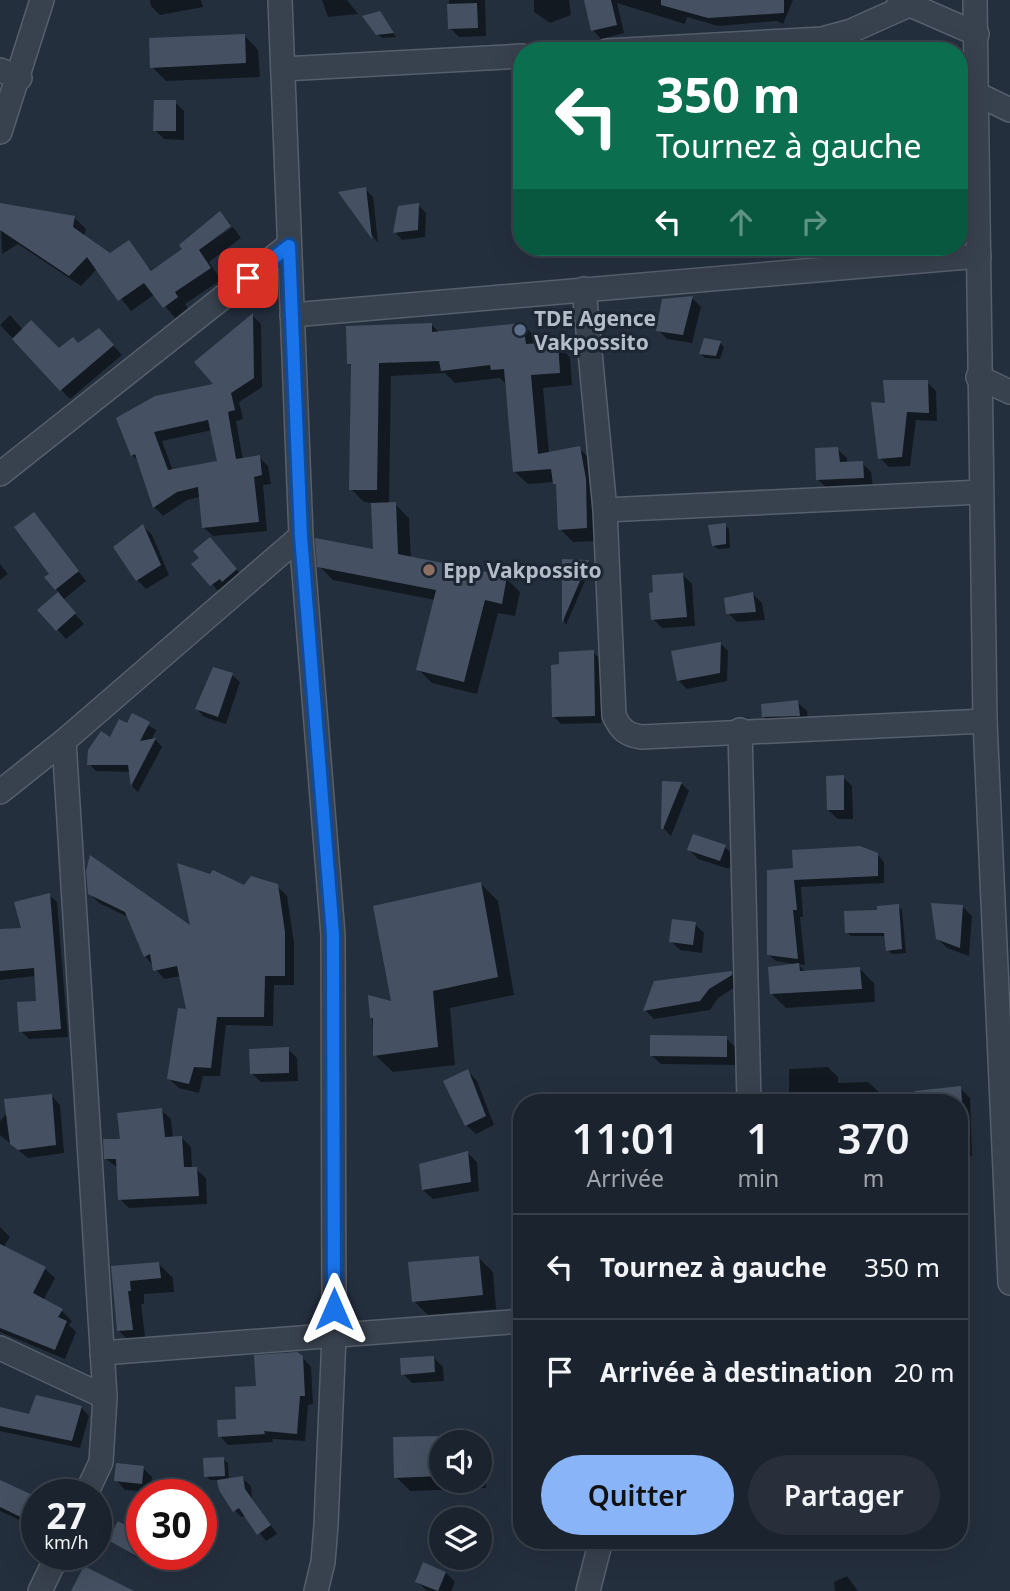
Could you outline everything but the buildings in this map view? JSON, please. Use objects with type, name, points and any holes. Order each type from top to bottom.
[{"type":"street","points":[[0,132],[10,74],[42,0]]},
{"type":"street","points":[[280,0],[301,536],[333,935],[334,1336],[325,1538],[316,1591]]},
{"type":"street","points":[[975,0],[978,377],[985,721],[1002,942],[1010,1283]]},
{"type":"street","points":[[756,42],[822,38],[851,31],[904,3],[977,34]]},
{"type":"street","points":[[283,69],[513,56]]},
{"type":"street","points":[[977,94],[1010,110]]},
{"type":"street","points":[[0,474],[289,246]]},
{"type":"street","points":[[292,315],[979,256]]},
{"type":"street","points":[[584,289],[605,510],[614,715],[619,727],[629,735],[642,737],[740,730],[985,721]]},
{"type":"street","points":[[978,377],[1010,392]]},
{"type":"street","points":[[605,510],[981,492]]},
{"type":"street","points":[[0,792],[64,741],[301,536]]},
{"type":"street","points":[[740,730],[749,1094]]},
{"type":"street","points":[[64,741],[105,1397],[101,1462],[93,1479]]},
{"type":"street","points":[[102,1353],[513,1322]]},
{"type":"street","points":[[0,1348],[105,1397]]},
{"type":"street","points":[[588,1591],[594,1577],[599,1549]]},
{"type":"street","points":[[40,1591],[50,1570]]},
{"type":"place","name":"TDE Agence Vakpossito","points":[[520,330]]},
{"type":"place","name":"Epp Vakpossito","points":[[429,570]]},
{"type":"route","points":[[248,278],[289,246],[301,536],[333,935],[334,1309]]}]
